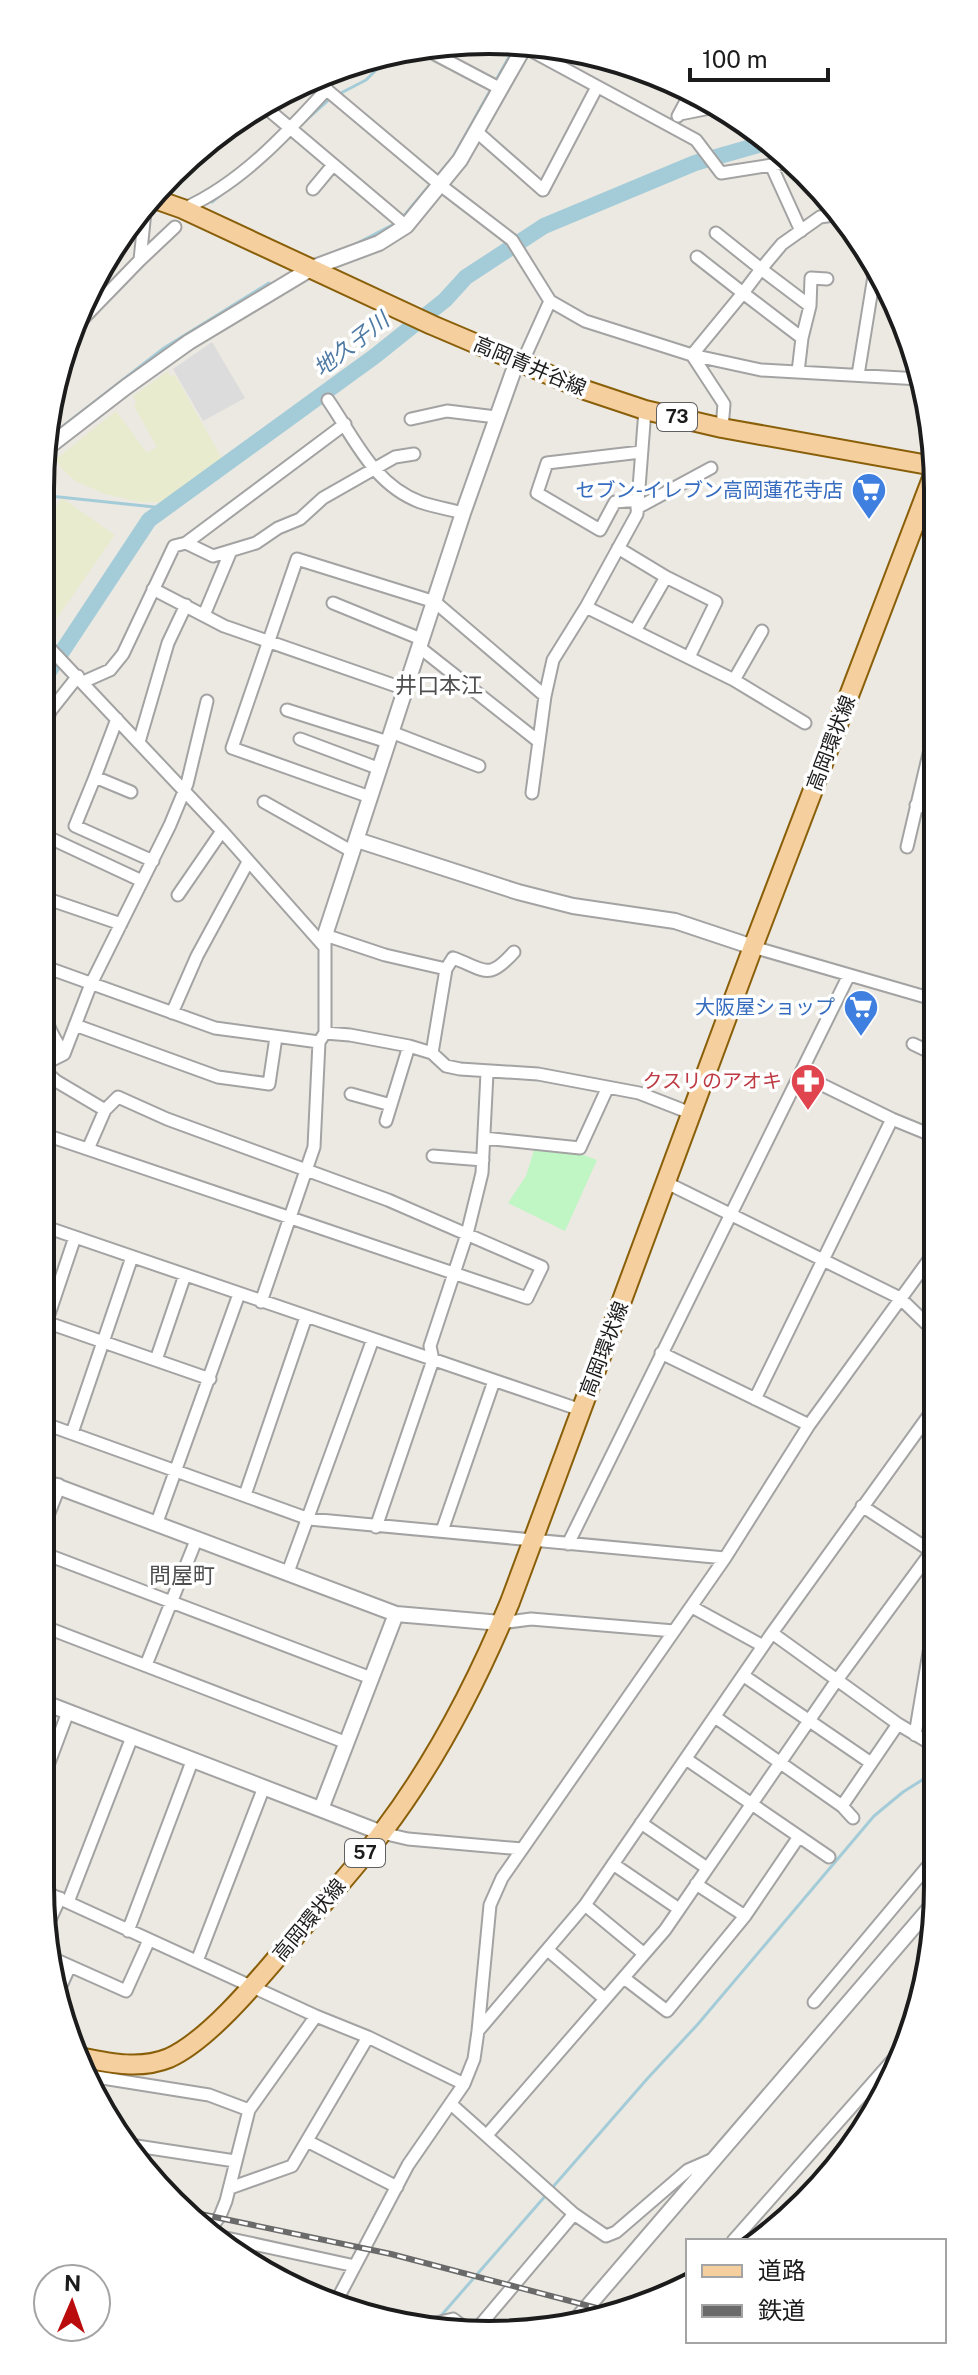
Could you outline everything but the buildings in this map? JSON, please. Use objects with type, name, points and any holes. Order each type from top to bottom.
[{"type":"main road","name":"高岡青井谷線","points":[[162,202],[183,209],[423,321],[585,390],[645,410],[722,428],[923,464]]},
{"type":"main road","name":"高岡環状線","points":[[90,2059],[121,2065],[147,2064],[166,2059],[183,2051],[253,1986],[382,1833],[424,1771],[474,1682],[501,1623],[924,499]]},
{"type":"street","points":[[57,440],[189,342],[312,268],[379,243],[402,223],[435,181],[460,160],[477,132],[497,87],[519,55]]},
{"type":"street","points":[[440,57],[497,87]]},
{"type":"street","points":[[544,58],[696,140],[721,173],[778,164]]},
{"type":"street","points":[[324,87],[435,181],[512,240],[550,301],[585,321],[692,355],[761,370],[910,378]]},
{"type":"street","points":[[477,132],[543,190],[597,87]]},
{"type":"street","points":[[183,209],[219,190],[290,130],[327,89]]},
{"type":"street","points":[[673,128],[686,102]]},
{"type":"street","points":[[680,114],[702,110]]},
{"type":"street","points":[[271,113],[402,223]]},
{"type":"street","points":[[313,189],[333,165]]},
{"type":"street","points":[[771,165],[801,231]]},
{"type":"street","points":[[692,355],[782,244],[820,217],[827,216]]},
{"type":"street","points":[[140,260],[145,222]]},
{"type":"street","points":[[100,295],[175,227]]},
{"type":"street","points":[[716,233],[810,306]]},
{"type":"street","points":[[697,257],[802,338]]},
{"type":"street","points":[[798,372],[810,306],[811,278],[827,279]]},
{"type":"street","points":[[858,375],[873,285]]},
{"type":"street","points":[[261,1302],[314,1147],[322,1037],[324,940],[496,417],[550,301]]},
{"type":"street","points":[[692,355],[724,404],[722,428]]},
{"type":"street","points":[[328,400],[373,470],[390,485],[419,501],[463,513]]},
{"type":"street","points":[[532,793],[553,660],[637,514],[645,410]]},
{"type":"street","points":[[411,419],[447,411],[496,417]]},
{"type":"street","points":[[54,707],[80,679],[110,670],[123,654],[174,546],[186,543],[345,424]]},
{"type":"street","points":[[641,452],[547,463],[537,493],[600,530],[615,502],[638,504],[711,468]]},
{"type":"street","points":[[186,543],[213,556],[256,543],[278,528],[300,519],[323,498],[395,457],[414,454]]},
{"type":"street","points":[[618,548],[716,602],[689,657]]},
{"type":"street","points":[[204,615],[230,553]]},
{"type":"street","points":[[370,797],[232,748],[297,559],[435,602],[545,696]]},
{"type":"street","points":[[635,631],[666,577]]},
{"type":"street","points":[[153,589],[224,626],[405,689]]},
{"type":"street","points":[[333,603],[420,643],[538,741]]},
{"type":"street","points":[[139,742],[168,643],[186,605]]},
{"type":"street","points":[[586,607],[734,680],[805,723]]},
{"type":"street","points":[[734,680],[762,631]]},
{"type":"street","points":[[54,652],[324,940],[446,969]]},
{"type":"street","points":[[54,1059],[64,1054],[91,984],[170,825],[187,784],[207,701]]},
{"type":"street","points":[[287,710],[390,737],[479,766]]},
{"type":"street","points":[[117,719],[75,826],[153,861]]},
{"type":"street","points":[[300,739],[380,769]]},
{"type":"street","points":[[907,847],[924,773]]},
{"type":"street","points":[[95,777],[131,792]]},
{"type":"street","points":[[264,802],[355,846],[573,906],[675,921],[924,997]]},
{"type":"street","points":[[916,805],[924,807]]},
{"type":"street","points":[[178,895],[222,831]]},
{"type":"street","points":[[54,840],[142,881]]},
{"type":"street","points":[[172,1013],[197,956],[248,862]]},
{"type":"street","points":[[54,901],[121,924]]},
{"type":"street","points":[[432,1053],[446,969],[453,958],[491,972],[514,952]]},
{"type":"street","points":[[54,971],[215,1028],[276,1037],[350,1035],[432,1053],[446,1066],[487,1073],[538,1074],[639,1093],[693,1114]]},
{"type":"street","points":[[568,1544],[849,975]]},
{"type":"street","points":[[75,1025],[218,1077],[269,1084],[276,1037]]},
{"type":"street","points":[[54,1037],[64,1054]]},
{"type":"street","points":[[913,1044],[924,1049]]},
{"type":"street","points":[[386,1121],[409,1046]]},
{"type":"street","points":[[376,1527],[433,1360],[430,1346],[467,1234],[483,1160],[487,1073]]},
{"type":"street","points":[[800,1074],[924,1132]]},
{"type":"street","points":[[54,1079],[105,1110]]},
{"type":"street","points":[[484,1138],[580,1148],[607,1089]]},
{"type":"street","points":[[351,1094],[391,1105]]},
{"type":"street","points":[[54,1138],[527,1298],[542,1267],[388,1200],[167,1119],[118,1097],[105,1110],[88,1149]]},
{"type":"street","points":[[755,1399],[892,1119]]},
{"type":"street","points":[[433,1156],[483,1160]]},
{"type":"street","points":[[667,1183],[900,1298],[924,1321]]},
{"type":"street","points":[[54,1230],[581,1410]]},
{"type":"street","points":[[54,1292],[75,1237]]},
{"type":"street","points":[[72,1433],[132,1257]]},
{"type":"street","points":[[340,2295],[408,2165],[464,2084],[474,2059],[490,1905],[502,1878],[692,1607],[809,1425],[924,1266]]},
{"type":"street","points":[[156,1360],[185,1275]]},
{"type":"street","points":[[157,1522],[239,1294]]},
{"type":"street","points":[[245,1495],[306,1317]]},
{"type":"street","points":[[54,1325],[210,1379]]},
{"type":"street","points":[[288,1572],[373,1339]]},
{"type":"street","points":[[661,1353],[809,1425]]},
{"type":"street","points":[[442,1531],[494,1381]]},
{"type":"street","points":[[478,2031],[585,1905],[772,1633],[924,1422]]},
{"type":"street","points":[[54,1427],[309,1519],[725,1558]]},
{"type":"street","points":[[54,1485],[396,1614],[501,1623],[531,1619],[674,1631]]},
{"type":"street","points":[[54,1496],[58,1486]]},
{"type":"street","points":[[862,1506],[924,1543]]},
{"type":"street","points":[[146,1665],[197,1538]]},
{"type":"street","points":[[54,1557],[371,1678]]},
{"type":"street","points":[[487,2135],[665,1930],[837,1680],[924,1565]]},
{"type":"street","points":[[692,1607],[763,1646]]},
{"type":"street","points":[[321,1809],[396,1614]]},
{"type":"street","points":[[54,1630],[347,1743]]},
{"type":"street","points":[[772,1633],[924,1740]]},
{"type":"street","points":[[744,1676],[871,1763]]},
{"type":"street","points":[[915,1735],[924,1682]]},
{"type":"street","points":[[54,1706],[382,1833],[408,1839],[522,1849]]},
{"type":"street","points":[[54,1750],[68,1712]]},
{"type":"street","points":[[715,1717],[842,1806],[853,1818]]},
{"type":"street","points":[[842,1806],[898,1724]]},
{"type":"street","points":[[55,1914],[64,1900],[132,1737]]},
{"type":"street","points":[[128,1931],[193,1759]]},
{"type":"street","points":[[686,1759],[829,1857]]},
{"type":"street","points":[[197,1961],[264,1787]]},
{"type":"street","points":[[641,1823],[707,1868]]},
{"type":"street","points":[[624,1978],[667,2011],[745,1916],[798,1838]]},
{"type":"street","points":[[613,1864],[679,1909]]},
{"type":"street","points":[[814,2002],[924,1871]]},
{"type":"street","points":[[696,1884],[745,1916]]},
{"type":"street","points":[[54,1896],[368,2037],[464,2084]]},
{"type":"street","points":[[585,1905],[643,1953]]},
{"type":"street","points":[[584,2310],[923,1916]]},
{"type":"street","points":[[61,1962],[126,1991],[149,1940]]},
{"type":"street","points":[[549,1951],[605,1999]]},
{"type":"street","points":[[64,1979],[70,1966]]},
{"type":"street","points":[[214,2223],[230,2188],[249,2110],[316,2016]]},
{"type":"street","points":[[230,2188],[292,2166],[368,2037]]},
{"type":"street","points":[[735,2239],[881,2073]]},
{"type":"street","points":[[99,2077],[209,2095],[249,2110]]},
{"type":"street","points":[[451,2104],[574,2214],[597,2233],[606,2236],[616,2232],[688,2170],[714,2158]]},
{"type":"street","points":[[307,2141],[397,2187]]},
{"type":"street","points":[[141,2147],[235,2161]]},
{"type":"street","points":[[484,2321],[574,2214]]},
{"type":"street","points":[[236,2240],[355,2266]]},
{"type":"green space","points":[[168,371],[170,376],[175,375],[224,462],[185,491],[180,490],[160,502],[140,502],[105,494],[75,481],[60,467],[56,459],[116,411],[147,453],[157,447],[134,406],[133,396]]},
{"type":"green space","points":[[62,498],[115,535],[54,622],[54,509]]},
{"type":"green space","points":[[535,1147],[581,1154],[597,1160],[565,1231],[508,1203],[526,1176]]},
{"type":"shaded area","points":[[212,342],[245,398],[203,421],[173,369]]},
{"type":"waterway","points":[[402,218],[453,157],[510,55]]},
{"type":"waterway","points":[[339,94],[366,80],[377,69]]},
{"type":"waterway","points":[[302,124],[332,97]]},
{"type":"waterway","name":"地久子川","points":[[54,664],[149,520],[375,356],[445,300],[466,277],[544,226],[695,163],[756,146]]},
{"type":"waterway","points":[[212,202],[224,192]]},
{"type":"waterway","points":[[350,247],[396,223]]},
{"type":"waterway","points":[[99,310],[152,256]]},
{"type":"waterway","points":[[58,430],[164,348],[269,283]]},
{"type":"waterway","points":[[54,496],[164,508]]},
{"type":"waterway","points":[[923,1715],[924,1729]]},
{"type":"waterway","points":[[552,2188],[698,2024],[874,1816],[924,1779]]},
{"type":"waterway","points":[[439,2318],[547,2194]]},
{"type":"railway","points":[[204,2215],[391,2254],[595,2308]]},
{"type":"place","name":"セブン-イレブン高岡蓮花寺店","points":[[869,521]]},
{"type":"place","name":"大阪屋ショップ","points":[[861,1038]]},
{"type":"place","name":"クスリのアオキ","points":[[808,1112]]},
{"type":"district","name":"井口本江","points":[[439,685]]},
{"type":"district","name":"問屋町","points":[[182,1575]]}]
